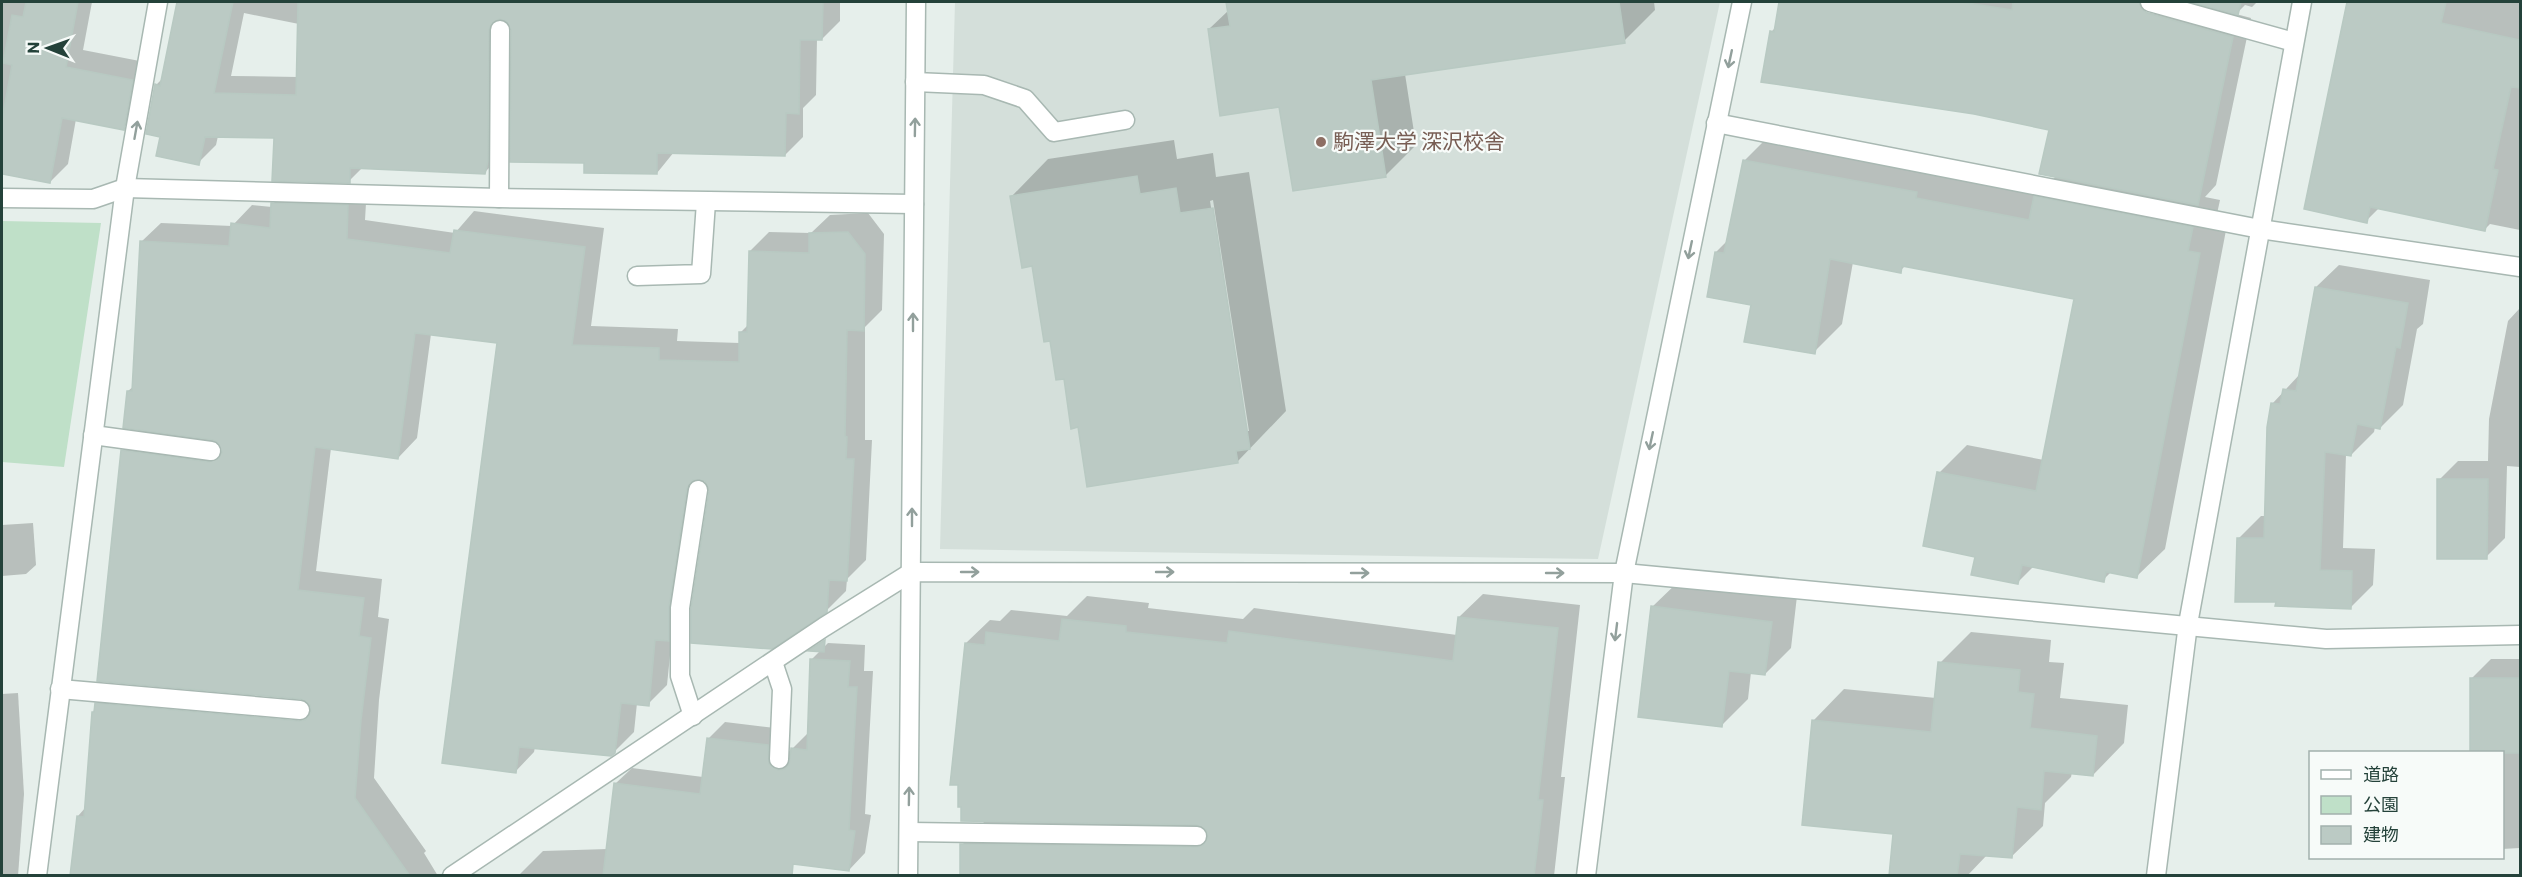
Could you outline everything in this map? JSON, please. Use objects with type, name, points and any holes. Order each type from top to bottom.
[{"type":"street","points":[[37,876],[125,188],[158,2]]},
{"type":"street","points":[[908,876],[916,2]]},
{"type":"street","points":[[1586,876],[1624,573],[1742,2]]},
{"type":"street","points":[[2150,2],[2294,42]]},
{"type":"street","points":[[2157,876],[2188,624],[2302,2]]},
{"type":"street","points":[[499,198],[500,30]]},
{"type":"street","points":[[915,82],[984,85],[1025,99],[1053,132],[1125,120]]},
{"type":"street","points":[[1716,123],[2260,229],[2520,267]]},
{"type":"street","points":[[2,198],[93,199],[125,188],[499,198],[914,204]]},
{"type":"street","points":[[637,276],[701,274],[706,201]]},
{"type":"street","points":[[93,435],[211,451]]},
{"type":"street","points":[[693,716],[680,676],[680,608],[698,490]]},
{"type":"street","points":[[452,876],[912,572],[1624,573],[2188,624],[2326,639],[2520,635]]},
{"type":"street","points":[[773,662],[782,689],[779,759]]},
{"type":"street","points":[[60,689],[300,710]]},
{"type":"street","points":[[909,832],[1197,836]]},
{"type":"shaded area","name":"駒澤大学 深沢校舎","points":[[955,2],[1720,2],[1598,559],[940,549]]},
{"type":"green space","points":[[2,221],[101,223],[64,467],[2,462]]},
{"type":"building","points":[[26,2],[78,2],[66,67],[133,80],[124,130],[62,118],[50,183],[2,174],[2,119],[12,65],[3,63],[12,15],[23,17]]},
{"type":"building","points":[[177,2],[233,2],[214,93],[296,95],[298,2],[823,2],[822,40],[800,40],[799,114],[786,113],[785,156],[657,153],[657,174],[584,173],[584,163],[510,162],[511,30],[506,21],[499,19],[491,24],[489,30],[488,161],[485,174],[350,168],[350,183],[272,181],[274,138],[205,137],[199,165],[156,156],[160,137],[146,134],[155,84],[160,86]]},
{"type":"building","points":[[1226,2],[1619,2],[1625,43],[1371,80],[1386,177],[1293,191],[1279,107],[1220,116],[1208,29],[1230,26]]},
{"type":"building","points":[[1779,2],[1961,2],[2012,10],[2013,2],[2139,2],[2147,13],[2233,37],[2198,205],[2039,174],[2049,130],[1974,114],[1761,82],[1770,31],[1774,32]]},
{"type":"building","points":[[2190,2],[2241,2],[2238,15]]},
{"type":"building","points":[[2347,2],[2446,2],[2441,23],[2520,40],[2520,88],[2511,87],[2493,169],[2498,170],[2485,231],[2370,207],[2367,223],[2304,209]]},
{"type":"building","points":[[1743,160],[1917,192],[1916,198],[2029,220],[2034,196],[2193,227],[2188,251],[2200,253],[2137,578],[2106,572],[2104,582],[2022,565],[2018,584],[1971,575],[1975,557],[1923,546],[1937,472],[2036,491],[2074,299],[1902,266],[1901,273],[1830,259],[1815,354],[1744,342],[1751,305],[1707,297],[1715,252],[1724,253]]},
{"type":"building","points":[[1137,176],[1140,194],[1176,188],[1180,213],[1213,208],[1250,449],[1236,451],[1238,463],[1087,487],[1078,427],[1071,429],[1064,379],[1056,380],[1050,341],[1044,342],[1032,266],[1022,268],[1010,196]]},
{"type":"building","points":[[271,203],[348,205],[347,239],[450,253],[454,230],[585,247],[572,345],[659,348],[659,360],[739,362],[739,332],[747,332],[749,251],[809,253],[809,233],[848,232],[865,254],[864,331],[847,330],[846,459],[854,459],[847,581],[829,580],[827,612],[772,649],[691,643],[691,609],[709,491],[705,481],[693,480],[687,488],[669,606],[669,641],[655,640],[649,706],[621,703],[615,753],[611,756],[519,747],[516,773],[442,763],[497,343],[415,333],[398,459],[315,447],[298,590],[364,598],[359,636],[371,638],[355,798],[410,876],[70,876],[77,816],[84,817],[92,712],[94,712],[95,703],[299,721],[305,720],[311,712],[310,705],[301,699],[97,681],[121,450],[209,462],[219,458],[222,452],[218,443],[213,440],[123,428],[127,391],[132,391],[140,241],[229,246],[231,223],[270,228]]},
{"type":"building","points":[[2315,287],[2408,303],[2400,348],[2396,347],[2380,429],[2357,424],[2351,456],[2325,452],[2320,570],[2352,571],[2351,609],[2275,606],[2276,602],[2235,602],[2237,538],[2264,538],[2267,427],[2271,403],[2280,404],[2283,389],[2296,391]]},
{"type":"building","points":[[2437,479],[2488,479],[2487,559],[2437,559]]},
{"type":"building","points":[[1651,606],[1772,622],[1765,675],[1729,671],[1722,727],[1638,717]]},
{"type":"building","points":[[1458,617],[1558,628],[1538,800],[1543,800],[1534,876],[960,876],[960,844],[1197,847],[1203,845],[1208,837],[1206,830],[1197,825],[961,821],[961,807],[958,807],[958,785],[950,785],[965,643],[985,645],[986,632],[1059,641],[1062,619],[1126,626],[1126,632],[1227,643],[1229,631],[1453,661]]},
{"type":"building","points":[[825,640],[824,652],[808,651]]},
{"type":"building","points":[[810,659],[850,661],[848,687],[857,687],[849,830],[855,831],[849,871],[793,864],[792,876],[603,876],[614,783],[700,794],[707,738],[768,745],[769,764],[778,770],[785,769],[789,765],[791,748],[807,750]]},
{"type":"building","points":[[1938,662],[2020,670],[2018,692],[2034,694],[2030,728],[2097,736],[2093,776],[2044,771],[2041,810],[2017,807],[2012,858],[1960,854],[1957,876],[1889,876],[1893,834],[1802,825],[1812,720],[1931,732]]},
{"type":"building","points":[[2470,678],[2520,678],[2520,753],[2470,751]]},
{"type":"place","name":"駒澤大学 深沢校舎","points":[[1321,142]]}]
